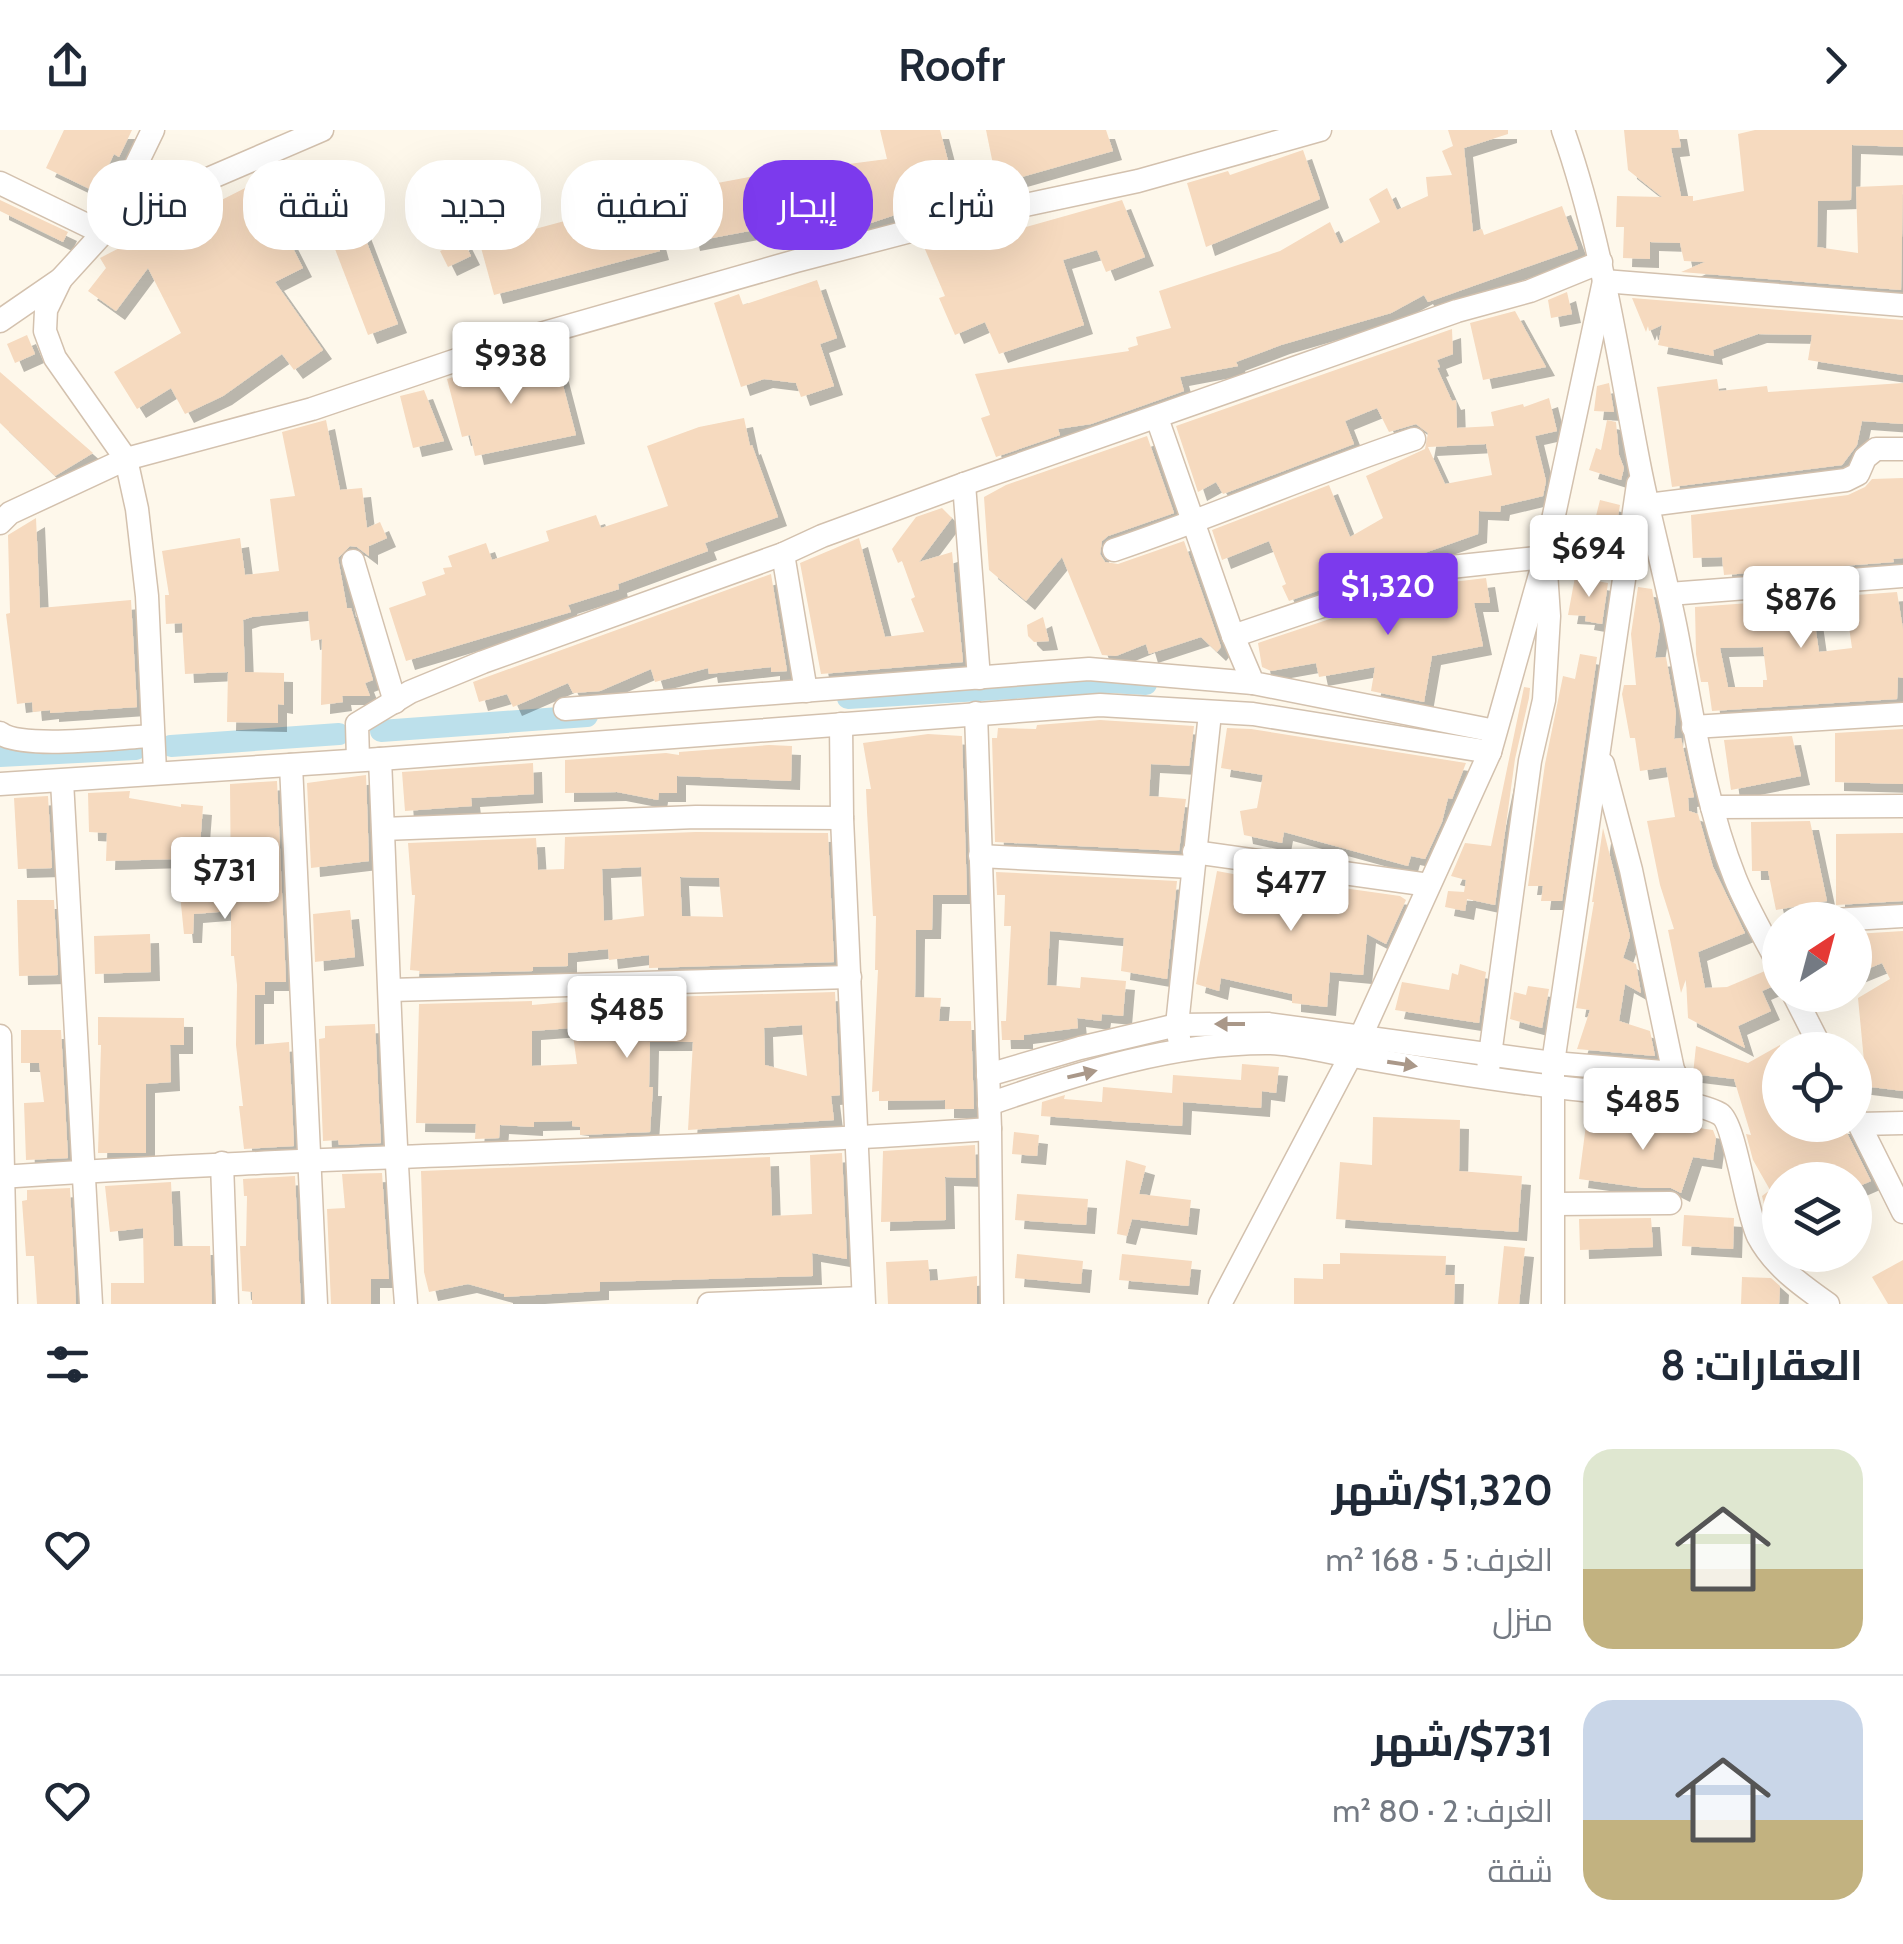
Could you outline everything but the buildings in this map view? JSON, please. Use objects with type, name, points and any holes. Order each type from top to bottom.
[{"type":"street","points":[[138,160],[153,130]]},
{"type":"street","points":[[223,173],[322,130]]},
{"type":"street","points":[[0,523],[10,514],[126,459],[312,409],[498,346],[796,260],[945,222],[1138,181],[1320,130]]},
{"type":"street","points":[[1565,130],[1602,272],[1712,807],[1736,880],[1762,915]]},
{"type":"street","points":[[0,183],[87,225]]},
{"type":"street","points":[[0,321],[62,279],[88,250]]},
{"type":"street","points":[[1220,1304],[1356,1046],[1492,742],[1544,557],[1602,272]]},
{"type":"street","points":[[406,1304],[395,1156],[383,829],[369,759],[357,724],[483,662],[783,554],[822,536],[1458,311],[1530,291],[1602,272],[1903,305]]},
{"type":"street","points":[[62,279],[46,310],[45,331],[82,400],[126,459],[138,509],[155,772]]},
{"type":"street","points":[[1157,418],[1233,636],[1253,682]]},
{"type":"street","points":[[1114,550],[1194,524],[1276,488],[1414,439]]},
{"type":"street","points":[[1648,504],[1846,480],[1858,474],[1865,458],[1876,449],[1903,449]]},
{"type":"street","points":[[1553,1304],[1554,1063],[1640,470]]},
{"type":"street","points":[[964,484],[979,678]]},
{"type":"street","points":[[783,554],[806,691]]},
{"type":"street","points":[[1233,636],[1432,569],[1544,557]]},
{"type":"street","points":[[1487,1078],[1530,761],[1544,700],[1549,616],[1544,557]]},
{"type":"street","points":[[353,561],[395,702]]},
{"type":"street","points":[[1669,594],[1903,576]]},
{"type":"street","points":[[564,709],[1090,669],[1253,682],[1492,742]]},
{"type":"street","points":[[0,784],[1100,705],[1253,714],[1492,742]]},
{"type":"street","points":[[976,712],[992,1304]]},
{"type":"street","points":[[1181,1051],[1177,1024],[1210,713]]},
{"type":"street","points":[[1693,728],[1903,714]]},
{"type":"street","points":[[709,1304],[864,1301],[841,724]]},
{"type":"street","points":[[0,733],[14,741],[36,742],[153,736]]},
{"type":"street","points":[[1600,756],[1631,870],[1678,1103]]},
{"type":"street","points":[[291,764],[316,1304]]},
{"type":"street","points":[[62,781],[91,1304]]},
{"type":"street","points":[[1712,807],[1903,806]]},
{"type":"street","points":[[383,829],[696,817],[842,818]]},
{"type":"street","points":[[980,856],[1193,859],[1429,885]]},
{"type":"street","points":[[1872,918],[1903,916]]},
{"type":"street","points":[[391,990],[850,977]]},
{"type":"street","points":[[988,1075],[1177,1024],[1268,1024],[1296,1037],[1356,1046],[1487,1078],[1678,1103],[1714,1112],[1726,1118],[1747,1207],[1760,1240],[1780,1267],[1828,1304]]},
{"type":"street","points":[[0,1036],[6,1304]]},
{"type":"street","points":[[989,1104],[1060,1080],[1181,1051],[1296,1037]]},
{"type":"street","points":[[1356,1046],[1490,1053],[1554,1063],[1674,1073]]},
{"type":"street","points":[[1872,1121],[1903,1123]]},
{"type":"street","points":[[1,1176],[990,1130]]},
{"type":"street","points":[[1868,1142],[1903,1212]]},
{"type":"street","points":[[222,1163],[227,1304]]},
{"type":"street","points":[[1554,1204],[1670,1203]]},
{"type":"waterway","points":[[848,698],[1110,682],[1146,684]]},
{"type":"waterway","points":[[381,731],[587,716]]},
{"type":"waterway","points":[[171,746],[339,734]]},
{"type":"waterway","points":[[0,756],[136,749]]}]
